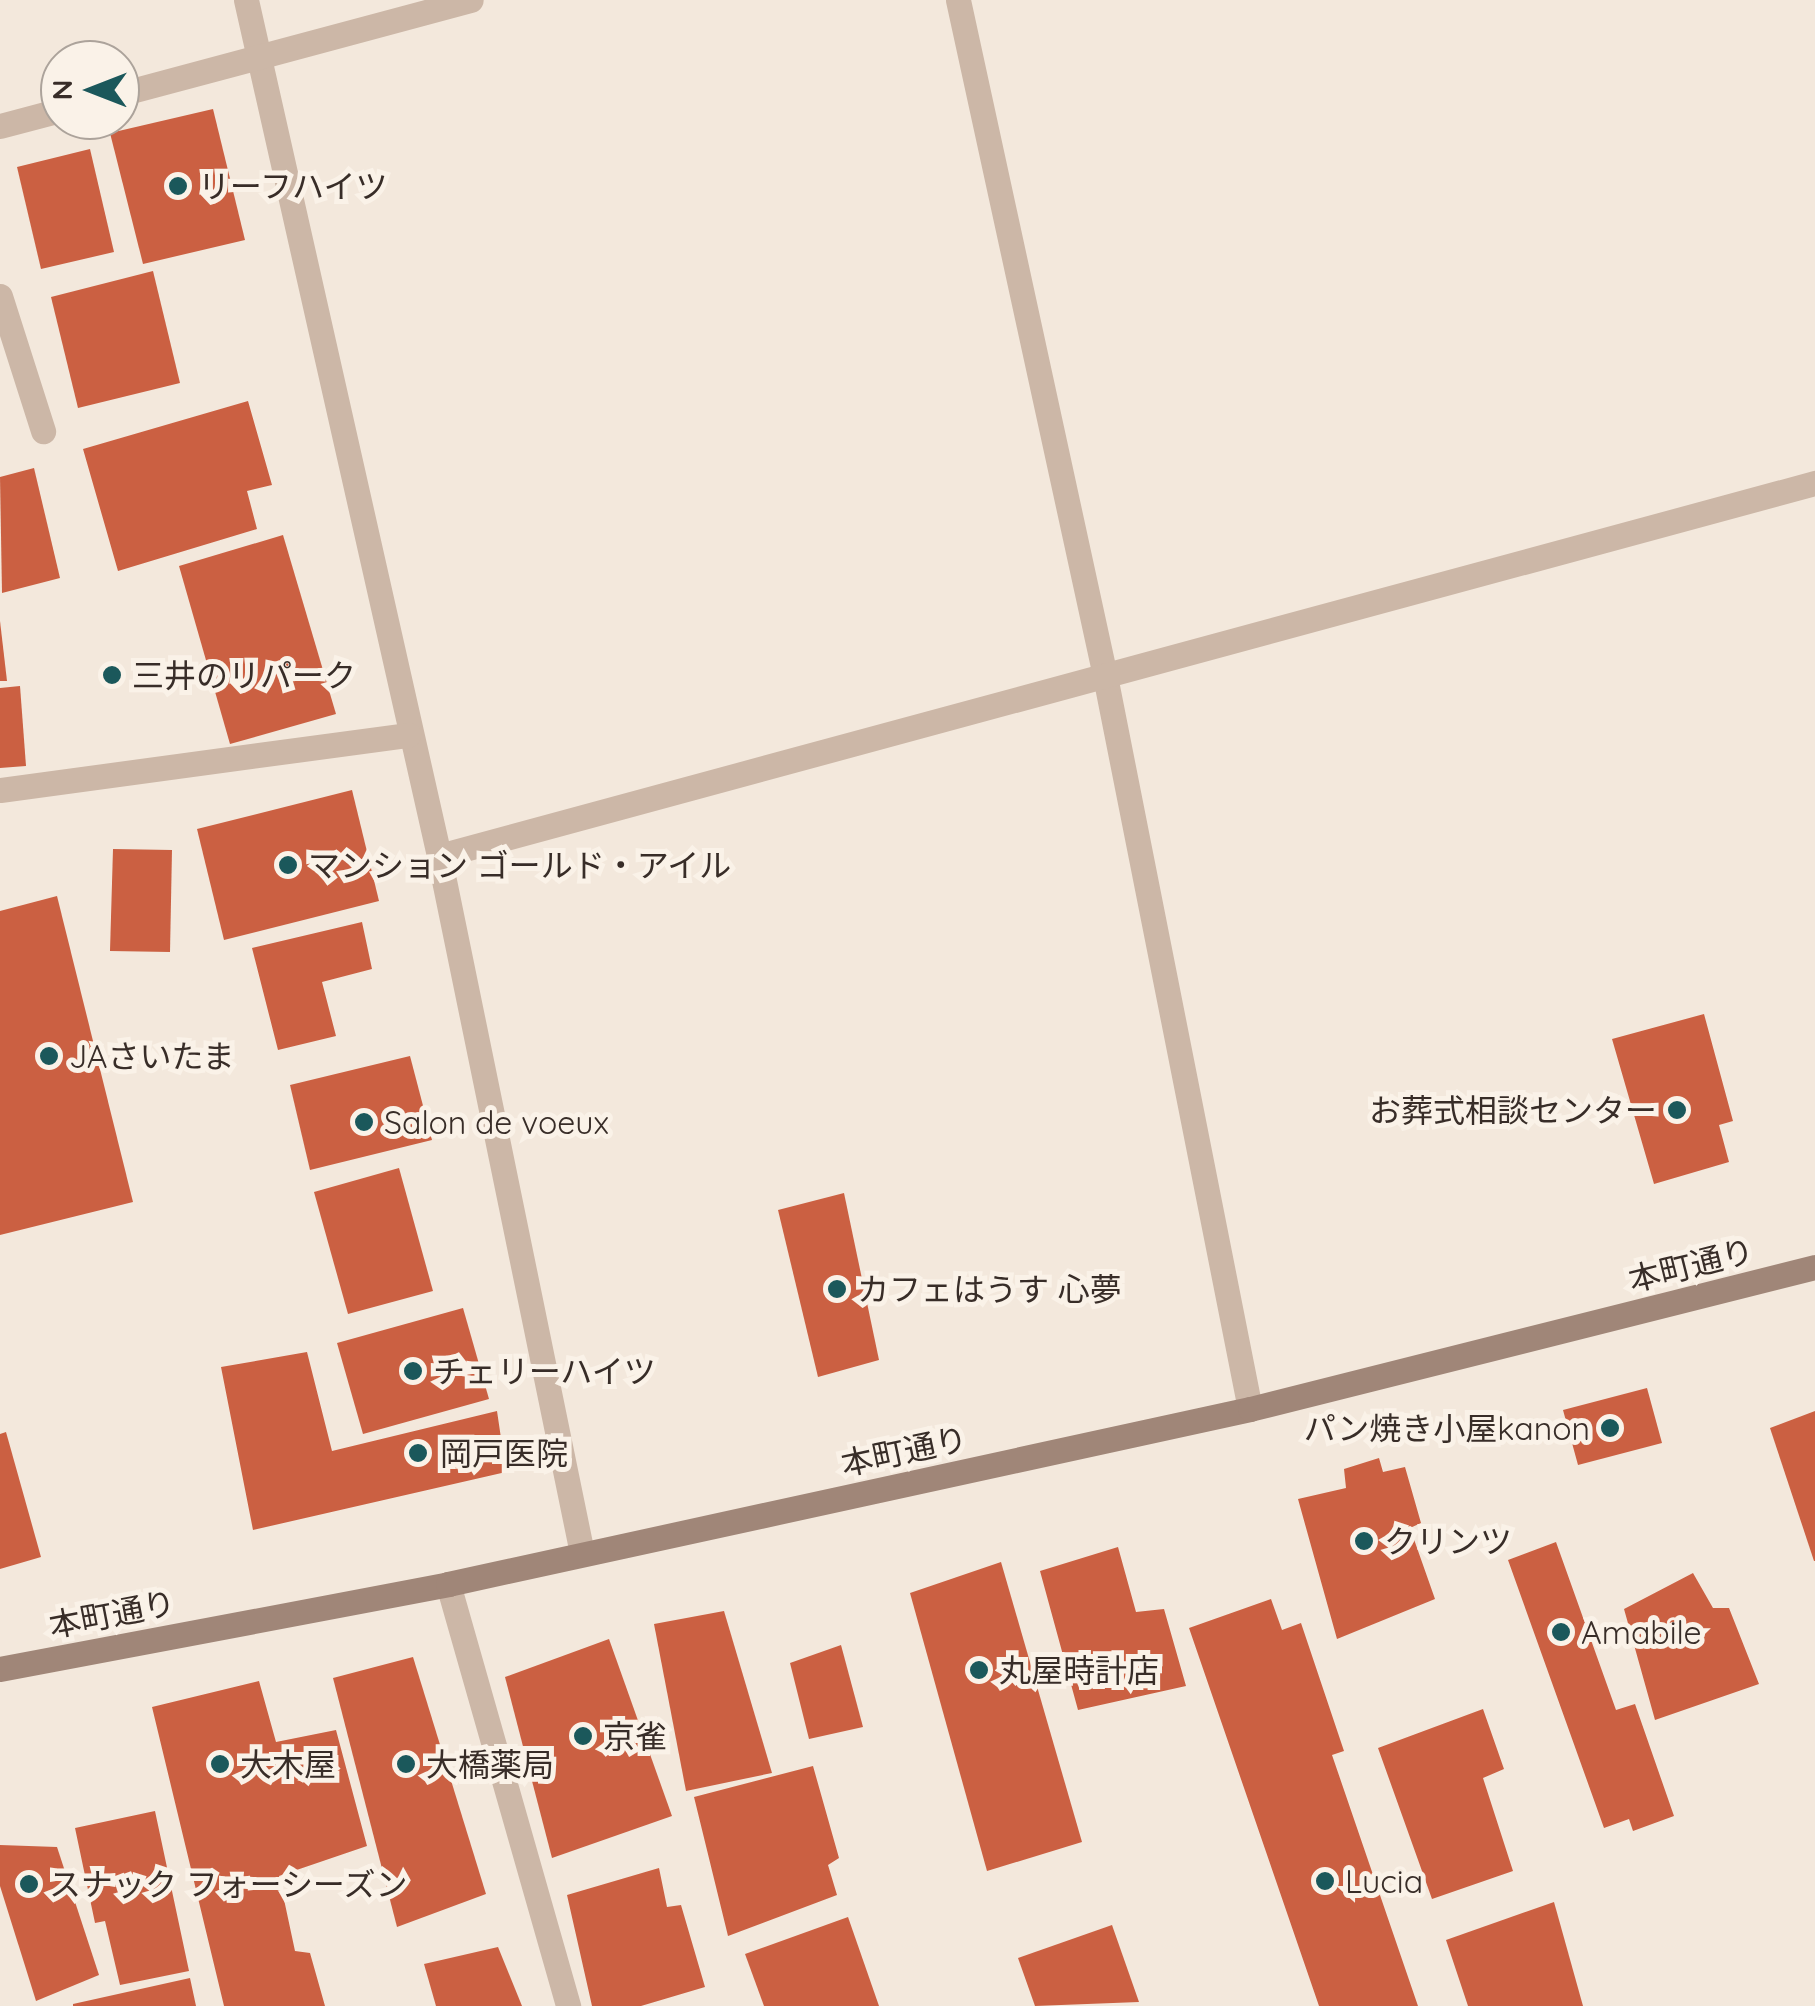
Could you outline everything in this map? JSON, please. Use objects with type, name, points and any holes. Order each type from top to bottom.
[{"type":"main road","name":"本町通り","points":[[0,1668],[448,1584],[1250,1409],[1815,1267]]},
{"type":"street","points":[[246,0],[438,856],[582,1553]]},
{"type":"street","points":[[140,89],[471,0]]},
{"type":"street","points":[[958,0],[1105,676],[1250,1409]]},
{"type":"street","points":[[0,126],[40,115]]},
{"type":"street","points":[[0,296],[42,431]]},
{"type":"street","points":[[438,856],[1815,484]]},
{"type":"street","points":[[0,790],[408,734]]},
{"type":"street","points":[[448,1584],[568,2006]]},
{"type":"building","name":"リーフハイツ","points":[[213,109],[245,240],[143,264],[112,140],[140,140],[140,126]]},
{"type":"building","points":[[90,149],[114,252],[41,269],[17,167]]},
{"type":"building","points":[[153,271],[180,383],[78,408],[51,297]]},
{"type":"building","points":[[248,401],[272,485],[247,491],[257,529],[118,571],[83,449]]},
{"type":"building","points":[[34,468],[60,578],[2,593],[0,477]]},
{"type":"building","points":[[283,535],[336,714],[230,744],[179,566]]},
{"type":"building","points":[[0,621],[7,681],[0,681]]},
{"type":"building","points":[[20,686],[26,766],[0,768],[0,688]]},
{"type":"building","name":"マンション ゴールド・アイル","points":[[352,790],[379,901],[224,940],[197,829]]},
{"type":"building","points":[[113,849],[172,850],[170,952],[110,951]]},
{"type":"building","name":"JAさいたま","points":[[57,896],[133,1202],[0,1235],[0,911]]},
{"type":"building","points":[[362,922],[372,969],[322,982],[336,1036],[278,1050],[252,948]]},
{"type":"building","points":[[1704,1014],[1733,1121],[1719,1125],[1729,1162],[1654,1184],[1612,1039]]},
{"type":"building","points":[[410,1056],[432,1140],[310,1170],[290,1085]]},
{"type":"building","points":[[399,1168],[433,1291],[348,1314],[314,1192]]},
{"type":"building","points":[[844,1193],[879,1360],[818,1377],[778,1210]]},
{"type":"building","name":"チェリーハイツ","points":[[463,1308],[489,1399],[363,1434],[337,1343]]},
{"type":"building","points":[[307,1352],[332,1451],[497,1411],[506,1472],[253,1530],[221,1367]]},
{"type":"building","points":[[1647,1388],[1662,1443],[1578,1465],[1563,1410]]},
{"type":"building","points":[[1815,1411],[1815,1561],[1814,1561],[1770,1428]]},
{"type":"building","points":[[6,1432],[41,1557],[0,1569],[0,1434]]},
{"type":"building","points":[[1379,1458],[1383,1472],[1405,1467],[1421,1523],[1410,1528],[1435,1599],[1337,1639],[1298,1499],[1346,1488],[1344,1469]]},
{"type":"building","name":"Amabile","points":[[1556,1542],[1616,1710],[1635,1704],[1674,1816],[1633,1831],[1629,1819],[1604,1828],[1508,1560]]},
{"type":"building","points":[[1118,1547],[1136,1612],[1164,1609],[1186,1686],[1078,1710],[1040,1571]]},
{"type":"building","points":[[1001,1562],[1082,1842],[987,1871],[910,1593]]},
{"type":"building","points":[[1693,1573],[1713,1608],[1729,1608],[1759,1684],[1655,1720],[1624,1609]]},
{"type":"building","name":"Lucia","points":[[1271,1599],[1282,1630],[1301,1623],[1344,1751],[1332,1755],[1418,2006],[1319,2006],[1189,1628]]},
{"type":"building","points":[[724,1611],[772,1773],[686,1791],[654,1624]]},
{"type":"building","points":[[609,1639],[672,1816],[552,1858],[505,1677]]},
{"type":"building","points":[[841,1645],[863,1727],[809,1739],[790,1663]]},
{"type":"building","points":[[413,1657],[486,1894],[397,1927],[333,1678]]},
{"type":"building","points":[[259,1681],[276,1742],[336,1730],[367,1846],[279,1876],[295,1951],[310,1953],[325,2006],[224,2006],[152,1707]]},
{"type":"building","points":[[1483,1709],[1504,1769],[1483,1778],[1513,1871],[1432,1899],[1378,1748]]},
{"type":"building","points":[[813,1766],[839,1858],[828,1865],[837,1895],[728,1936],[694,1797]]},
{"type":"building","points":[[155,1811],[189,1971],[120,1985],[105,1921],[95,1923],[75,1828]]},
{"type":"building","points":[[0,1845],[57,1847],[99,1975],[36,2001],[0,1886]]},
{"type":"building","points":[[659,1868],[667,1907],[681,1905],[705,1987],[641,2006],[592,2006],[567,1895]]},
{"type":"building","points":[[1554,1902],[1583,2006],[1468,2006],[1446,1940]]},
{"type":"building","points":[[848,1917],[879,2006],[764,2006],[745,1954]]},
{"type":"building","points":[[1112,1925],[1139,2002],[1035,2006],[1018,1958]]},
{"type":"building","points":[[498,1947],[522,2006],[436,2006],[424,1964]]},
{"type":"building","points":[[190,1978],[196,2006],[73,2006],[73,2004]]},
{"type":"place","name":"リーフハイツ","points":[[178,186]]},
{"type":"place","name":"三井のリパーク","points":[[112,675]]},
{"type":"place","name":"マンション ゴールド・アイル","points":[[288,865]]},
{"type":"place","name":"JAさいたま","points":[[49,1056]]},
{"type":"place","name":"お葬式相談センター","points":[[1677,1110]]},
{"type":"place","name":"Salon de voeux","points":[[364,1122]]},
{"type":"place","name":"カフェはうす 心夢","points":[[837,1289]]},
{"type":"place","name":"チェリーハイツ","points":[[413,1371]]},
{"type":"place","name":"パン焼き小屋kanon","points":[[1610,1428]]},
{"type":"place","name":"岡戸医院","points":[[418,1453]]},
{"type":"place","name":"クリンツ","points":[[1364,1541]]},
{"type":"place","name":"Amabile","points":[[1561,1632]]},
{"type":"place","name":"丸屋時計店","points":[[979,1670]]},
{"type":"place","name":"京雀","points":[[583,1736]]},
{"type":"place","name":"大木屋","points":[[220,1764]]},
{"type":"place","name":"大橋薬局","points":[[406,1764]]},
{"type":"place","name":"Lucia","points":[[1325,1881]]},
{"type":"place","name":"スナック フォーシーズン","points":[[29,1884]]}]
